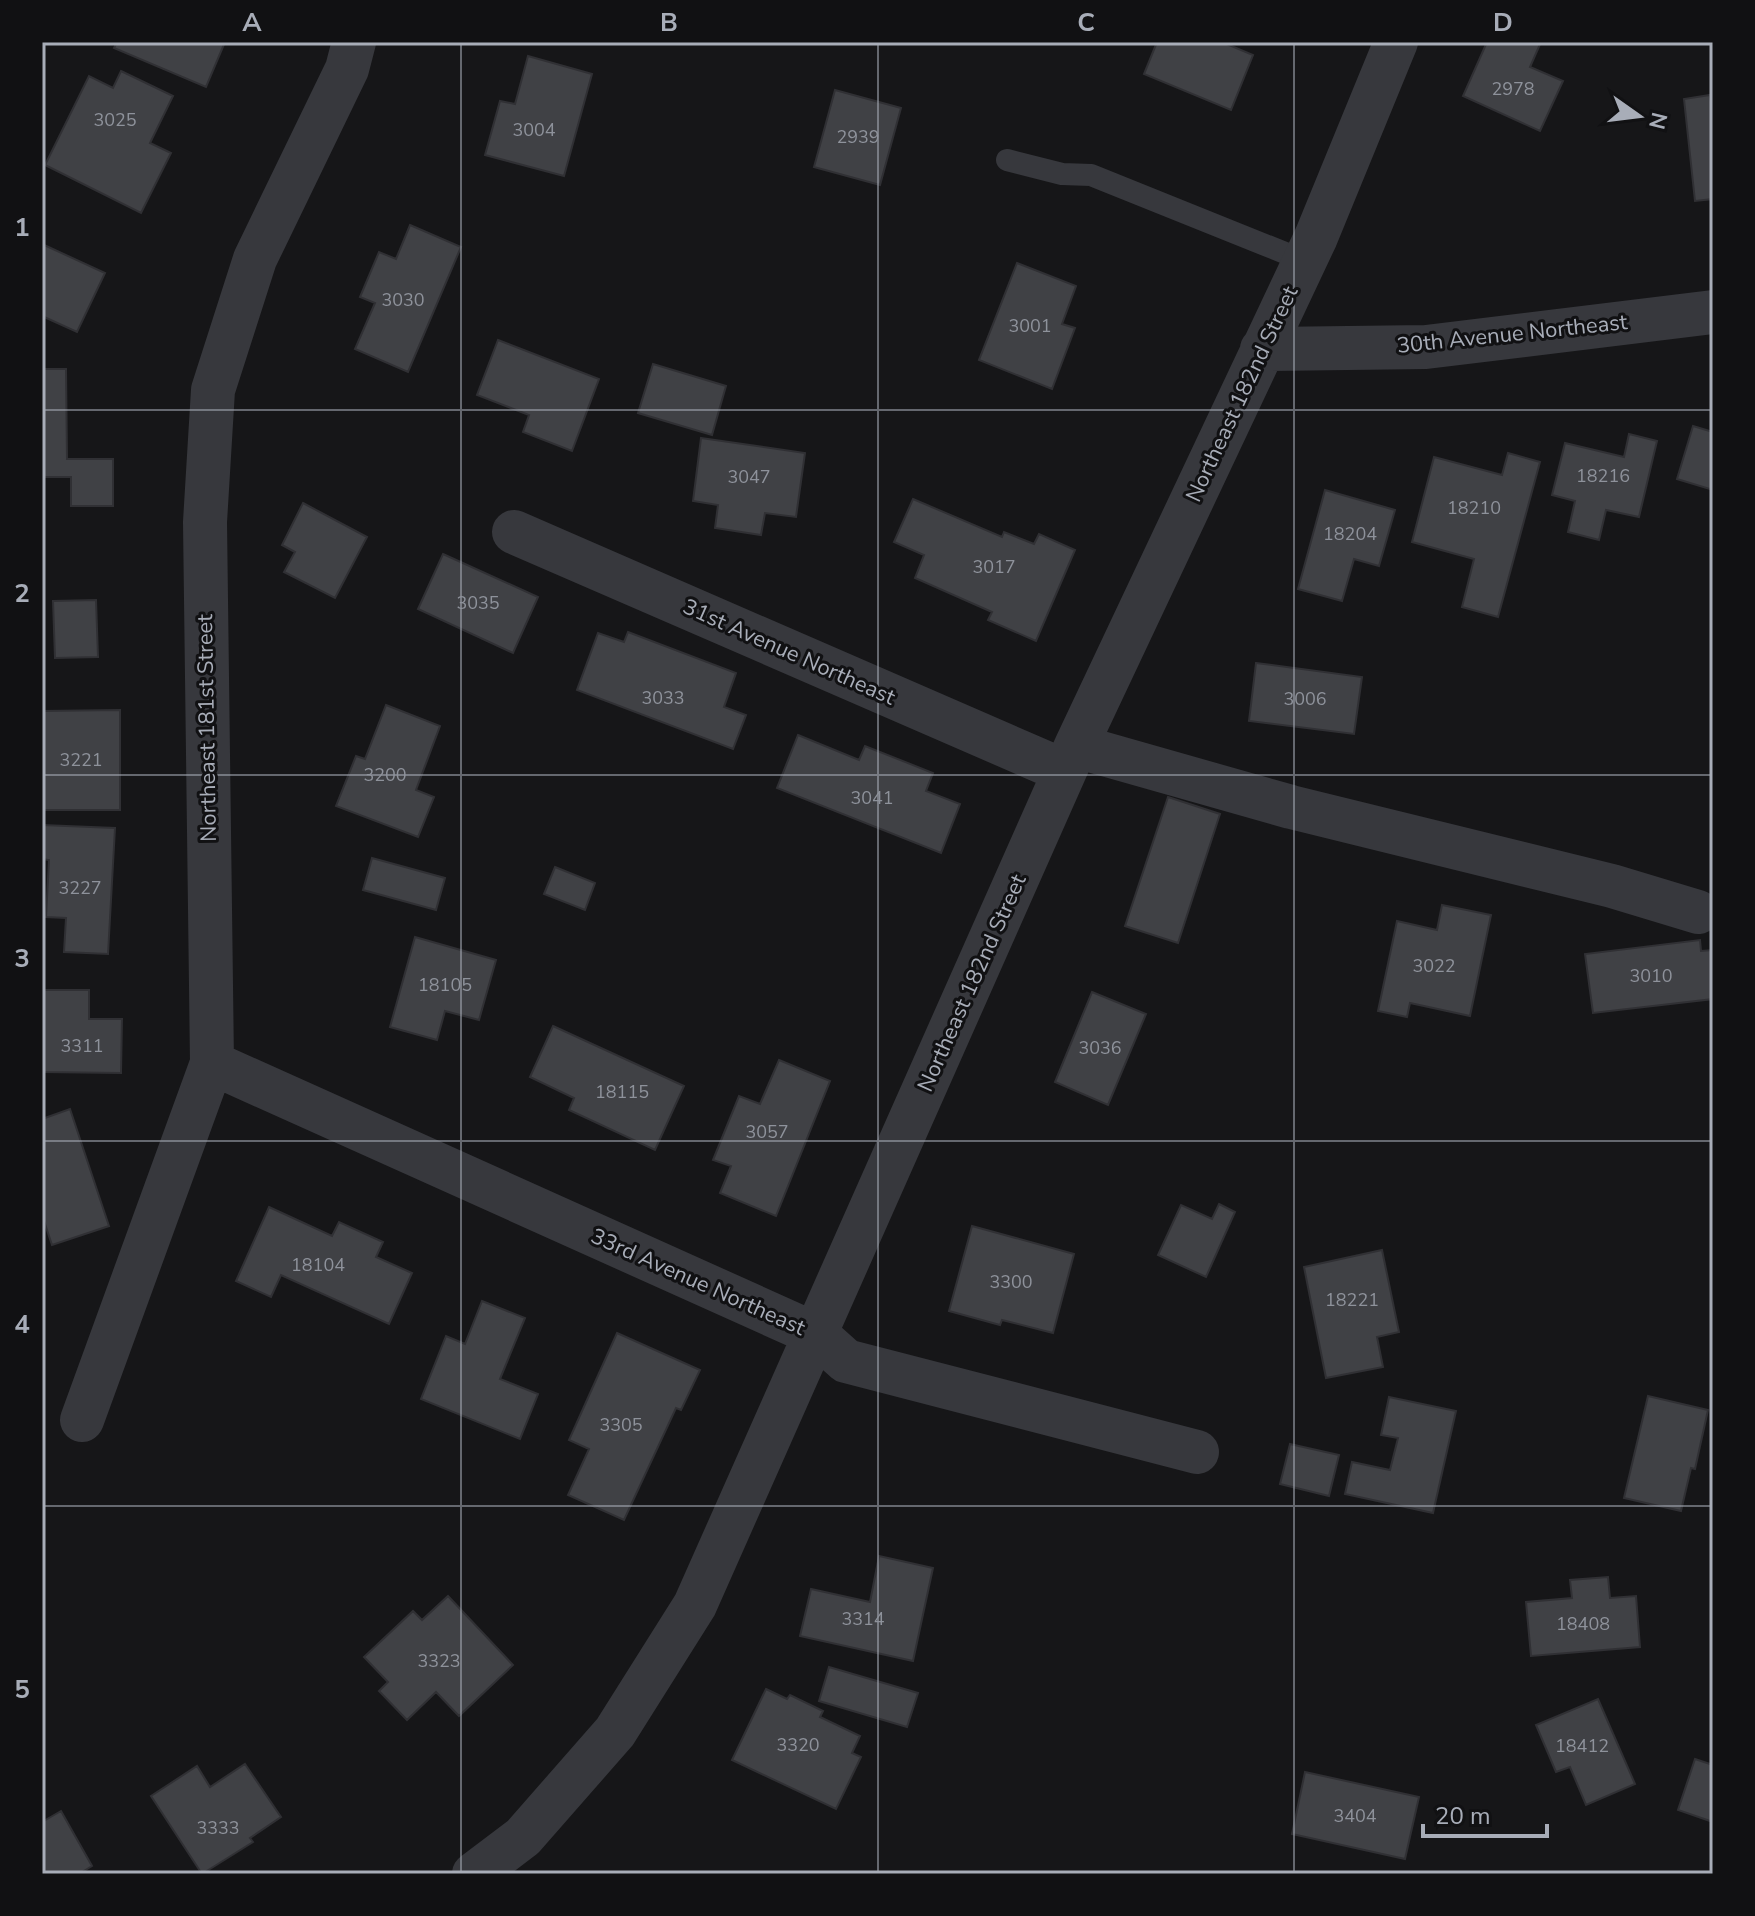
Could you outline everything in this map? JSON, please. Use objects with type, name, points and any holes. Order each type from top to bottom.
[{"type":"street","name":"Northeast 181st Street","points":[[82,1420],[212,1063],[205,522],[213,390],[255,259],[347,69],[354,42]]},
{"type":"street","name":"Northeast 182nd Street","points":[[474,1874],[523,1837],[615,1732],[695,1605],[1070,759],[1305,261],[1396,42]]},
{"type":"street","name":"30th Avenue Northeast","points":[[1262,349],[1426,347],[1713,312]]},
{"type":"street","name":"31st Avenue Northeast","points":[[514,532],[1070,759],[1291,807],[1612,886],[1698,912]]},
{"type":"street","name":"33rd Avenue Northeast","points":[[212,1063],[817,1335],[846,1361],[1197,1452]]},
{"type":"lane","points":[[1007,160],[1062,174],[1091,175],[1305,261]]},
{"type":"building","points":[[117,42],[225,42],[206,87],[114,48]]},
{"type":"building","points":[[1157,42],[1222,42],[1253,55],[1231,110],[1144,74]]},
{"type":"building","points":[[1487,42],[1541,42],[1530,67],[1563,81],[1540,131],[1463,96]]},
{"type":"building","points":[[528,56],[592,74],[564,176],[485,155],[500,101],[515,104]]},
{"type":"building","points":[[121,71],[173,96],[150,143],[171,153],[141,213],[45,165],[89,76],[113,88]]},
{"type":"building","points":[[835,90],[901,108],[880,185],[814,167]]},
{"type":"building","points":[[1710,95],[1713,115],[1713,199],[1695,201],[1684,99]]},
{"type":"building","points":[[410,225],[461,247],[408,372],[355,349],[375,303],[360,297],[379,252],[396,259]]},
{"type":"building","points":[[42,244],[105,273],[77,332],[42,316]]},
{"type":"building","points":[[1017,263],[1076,286],[1062,324],[1075,328],[1052,389],[979,360]]},
{"type":"building","points":[[498,340],[599,379],[572,451],[523,432],[529,415],[477,395]]},
{"type":"building","points":[[653,364],[726,386],[712,435],[638,413]]},
{"type":"building","points":[[42,369],[66,369],[67,459],[113,459],[113,506],[71,506],[71,477],[42,477]]},
{"type":"building","points":[[1693,426],[1713,432],[1713,490],[1677,479]]},
{"type":"building","points":[[1629,434],[1657,441],[1639,517],[1606,510],[1599,540],[1568,532],[1575,501],[1552,495],[1565,443],[1624,457]]},
{"type":"building","points":[[701,438],[805,453],[796,517],[765,513],[761,535],[715,528],[718,505],[693,501]]},
{"type":"building","points":[[1508,453],[1540,462],[1498,617],[1462,607],[1474,559],[1412,542],[1434,457],[1502,475]]},
{"type":"building","points":[[1325,490],[1395,510],[1379,566],[1354,559],[1342,601],[1298,589]]},
{"type":"building","points":[[913,499],[1002,537],[1004,532],[1034,544],[1039,534],[1075,550],[1036,641],[988,620],[992,612],[915,578],[924,555],[894,542]]},
{"type":"building","points":[[303,503],[367,537],[335,598],[284,572],[295,552],[282,545]]},
{"type":"building","points":[[443,554],[538,597],[513,653],[418,609]]},
{"type":"building","points":[[96,600],[98,657],[55,658],[53,601]]},
{"type":"building","points":[[628,632],[736,673],[724,707],[746,715],[733,749],[577,690],[598,633],[624,642]]},
{"type":"building","points":[[1256,663],[1362,677],[1354,734],[1249,721]]},
{"type":"building","points":[[386,705],[440,726],[416,790],[434,797],[418,837],[336,806],[356,756],[365,759]]},
{"type":"building","points":[[120,710],[120,810],[42,810],[42,711]]},
{"type":"building","points":[[798,735],[859,760],[865,746],[933,773],[926,791],[960,804],[941,853],[777,788]]},
{"type":"building","points":[[1168,797],[1220,814],[1178,943],[1125,926]]},
{"type":"building","points":[[42,825],[115,828],[108,954],[64,952],[66,918],[46,917],[49,860],[42,859]]},
{"type":"building","points":[[372,858],[445,878],[436,910],[363,890]]},
{"type":"building","points":[[555,867],[595,883],[585,910],[544,894]]},
{"type":"building","points":[[1442,905],[1491,915],[1470,1016],[1410,1003],[1407,1017],[1378,1011],[1397,921],[1437,930]]},
{"type":"building","points":[[415,937],[496,960],[479,1020],[445,1011],[437,1040],[390,1027]]},
{"type":"building","points":[[1700,940],[1701,951],[1713,950],[1713,999],[1593,1013],[1585,954]]},
{"type":"building","points":[[42,990],[89,990],[89,1019],[122,1019],[121,1073],[42,1072]]},
{"type":"building","points":[[1092,992],[1146,1014],[1108,1105],[1055,1082]]},
{"type":"building","points":[[553,1026],[684,1086],[655,1150],[569,1110],[574,1098],[530,1077]]},
{"type":"building","points":[[779,1060],[830,1081],[776,1216],[720,1193],[731,1166],[713,1160],[739,1096],[760,1104]]},
{"type":"building","points":[[70,1109],[109,1226],[52,1245],[42,1215],[42,1119]]},
{"type":"building","points":[[1219,1204],[1235,1212],[1206,1277],[1158,1255],[1181,1205],[1212,1219]]},
{"type":"building","points":[[269,1207],[332,1236],[339,1222],[383,1242],[376,1257],[412,1273],[389,1324],[281,1275],[271,1297],[236,1281]]},
{"type":"building","points":[[972,1226],[1074,1254],[1053,1333],[1002,1320],[1000,1325],[949,1311]]},
{"type":"building","points":[[1382,1250],[1399,1332],[1377,1337],[1383,1367],[1326,1378],[1304,1267]]},
{"type":"building","points":[[482,1301],[525,1318],[500,1379],[538,1394],[520,1439],[421,1399],[446,1336],[465,1344]]},
{"type":"building","points":[[617,1333],[700,1370],[681,1410],[676,1408],[624,1520],[568,1495],[589,1449],[569,1440]]},
{"type":"building","points":[[1648,1396],[1708,1410],[1695,1469],[1691,1468],[1681,1511],[1624,1498]]},
{"type":"building","points":[[1389,1397],[1456,1411],[1433,1513],[1345,1494],[1352,1462],[1390,1470],[1398,1438],[1381,1435]]},
{"type":"building","points":[[1290,1444],[1339,1455],[1329,1496],[1280,1484]]},
{"type":"building","points":[[879,1556],[933,1568],[913,1661],[800,1636],[811,1589],[870,1602]]},
{"type":"building","points":[[1608,1577],[1610,1598],[1636,1596],[1640,1647],[1531,1656],[1526,1602],[1572,1598],[1570,1580]]},
{"type":"building","points":[[448,1596],[513,1665],[459,1716],[436,1692],[407,1720],[379,1691],[388,1682],[364,1657],[413,1611],[422,1620]]},
{"type":"building","points":[[829,1667],[918,1693],[907,1727],[819,1701]]},
{"type":"building","points":[[766,1689],[787,1699],[790,1695],[823,1711],[820,1717],[860,1736],[852,1753],[861,1757],[836,1809],[732,1760]]},
{"type":"building","points":[[1598,1699],[1635,1784],[1586,1805],[1570,1767],[1556,1772],[1536,1725]]},
{"type":"building","points":[[1695,1759],[1713,1765],[1713,1822],[1678,1810]]},
{"type":"building","points":[[245,1764],[281,1817],[250,1838],[253,1842],[202,1874],[151,1796],[197,1766],[210,1787]]},
{"type":"building","points":[[1305,1772],[1419,1797],[1405,1859],[1292,1834]]},
{"type":"building","points":[[61,1811],[92,1866],[79,1874],[42,1874],[42,1822]]}]
